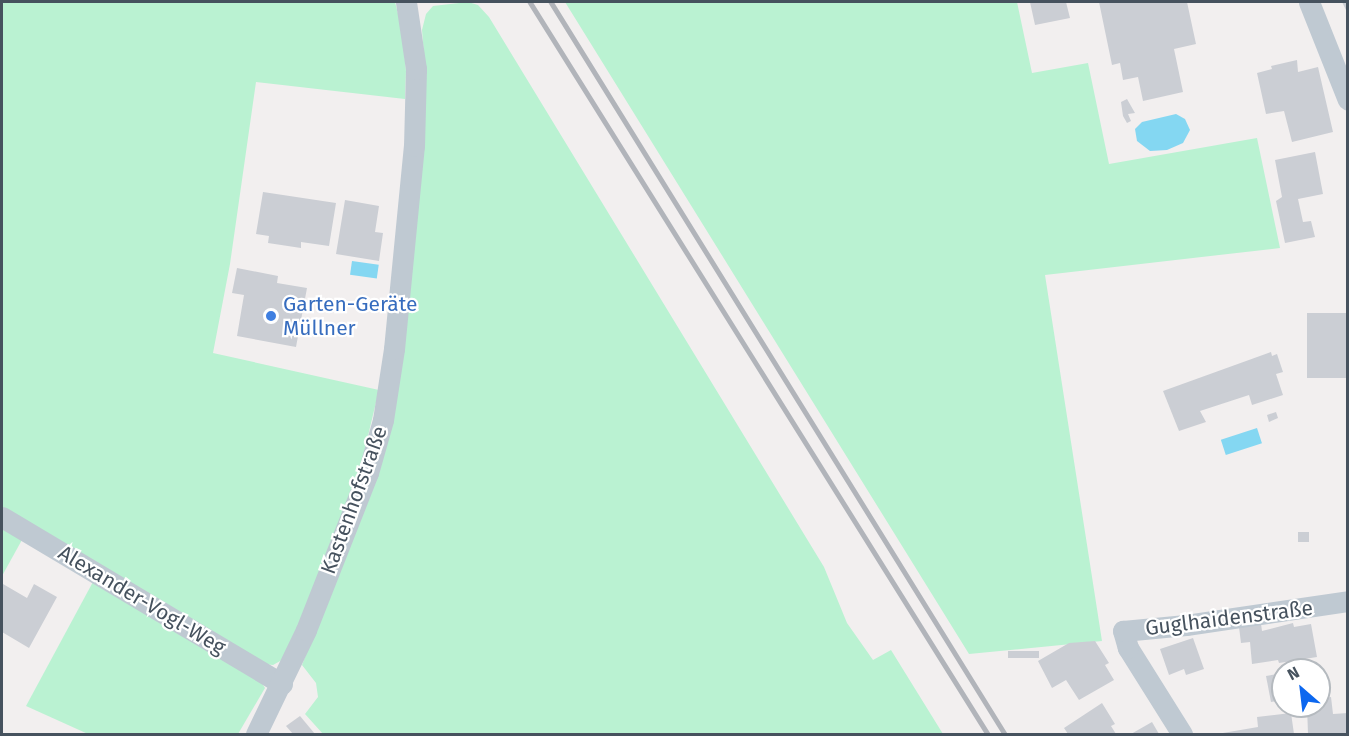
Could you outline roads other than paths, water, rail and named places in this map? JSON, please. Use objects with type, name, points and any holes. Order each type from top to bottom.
[{"type":"street","name":"Kastenhofstraße","points":[[256,735],[306,630],[368,473],[383,420],[394,349],[414,146],[416,69],[406,2]]},
{"type":"street","points":[[1309,2],[1347,100]]},
{"type":"street","name":"Alexander-Vogl-Weg","points":[[2,517],[282,684]]},
{"type":"street","name":"Guglhaidenstraße","points":[[1182,735],[1128,648],[1123,631],[1217,621],[1347,601]]},
{"type":"water","points":[[1176,114],[1185,119],[1190,130],[1183,143],[1167,150],[1150,151],[1137,141],[1135,129],[1142,122]]},
{"type":"water","points":[[352,261],[379,265],[377,279],[350,275]]},
{"type":"water","points":[[1257,428],[1262,443],[1226,455],[1221,440]]},
{"type":"railway","points":[[530,2],[988,734]]},
{"type":"railway","points":[[551,2],[1005,734]]},
{"type":"place","name":"Garten-Geräte Müllner","points":[[271,316]]}]
